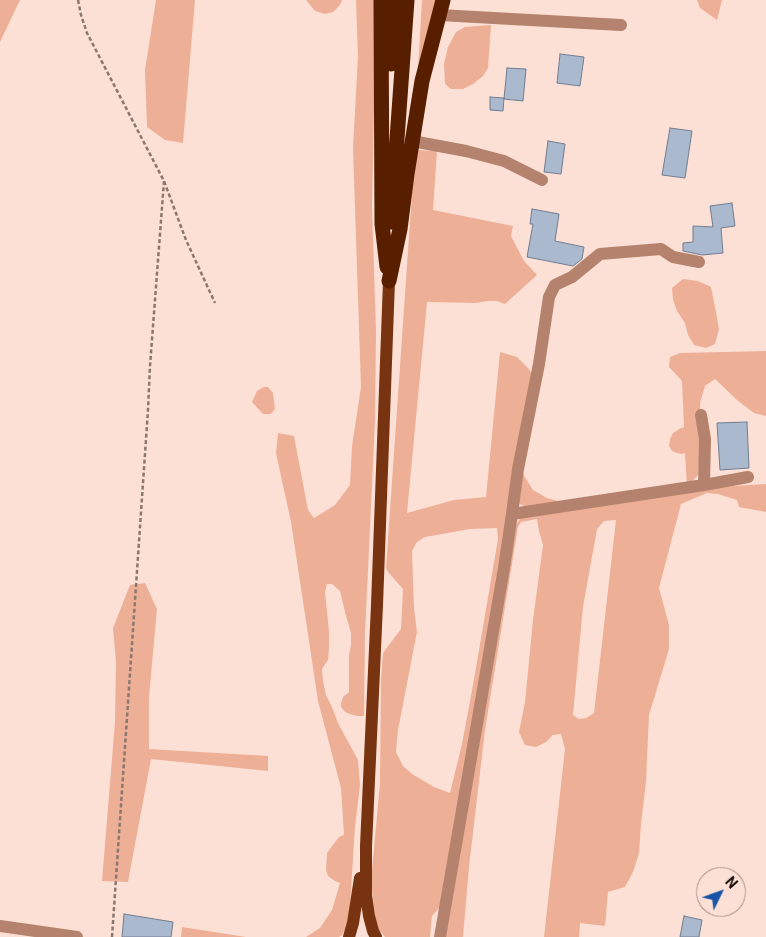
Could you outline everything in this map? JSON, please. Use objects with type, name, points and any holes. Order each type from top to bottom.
[{"type":"highway","points":[[381,0],[382,224],[389,281]]},
{"type":"highway","points":[[392,215],[390,97],[393,0]]},
{"type":"highway","points":[[389,281],[408,0]]},
{"type":"highway","points":[[389,281],[400,229],[422,82],[443,0]]},
{"type":"main road","points":[[376,937],[369,916],[366,895],[366,846],[377,615],[389,281]]},
{"type":"main road","points":[[349,937],[354,923],[366,846]]},
{"type":"street","points":[[438,15],[621,26]]},
{"type":"street","points":[[412,141],[466,151],[504,161],[542,180]]},
{"type":"street","points":[[440,937],[518,469],[539,364],[549,297],[555,285],[572,277],[600,254],[661,249],[673,258],[699,262]]},
{"type":"street","points":[[701,415],[706,439],[704,485]]},
{"type":"street","points":[[512,514],[748,477]]},
{"type":"street","points":[[0,926],[77,937]]},
{"type":"path","points":[[78,0],[80,15],[87,33],[164,181],[186,240],[215,303]]},
{"type":"path","points":[[112,937],[164,181]]},
{"type":"shaded area","points":[[0,0],[20,0],[0,42]]},
{"type":"shaded area","points":[[156,0],[195,0],[183,143],[165,140],[147,127],[145,70]]},
{"type":"shaded area","points":[[306,0],[342,0],[333,12],[325,14],[315,11]]},
{"type":"shaded area","points":[[356,0],[375,0],[376,13],[372,207],[376,331],[375,421],[365,634],[364,716],[350,714],[341,707],[343,697],[349,692],[351,633],[340,591],[332,584],[327,584],[325,592],[329,648],[328,660],[322,669],[323,681],[326,695],[338,723],[358,760],[360,785],[355,827],[349,922],[339,937],[306,937],[320,928],[332,910],[340,883],[328,876],[326,870],[327,853],[339,837],[344,835],[341,788],[318,701],[291,522],[276,453],[278,433],[294,436],[308,510],[314,518],[335,505],[350,485],[352,446],[361,387],[353,148],[358,56]]},
{"type":"shaded area","points":[[422,0],[439,0],[418,70]]},
{"type":"shaded area","points":[[697,0],[722,0],[717,20],[700,8]]},
{"type":"shaded area","points":[[491,25],[488,68],[483,76],[463,89],[451,89],[445,84],[444,64],[448,47],[456,32],[465,27]]},
{"type":"shaded area","points":[[415,150],[437,151],[433,210],[513,226],[511,236],[524,261],[537,275],[505,304],[497,301],[476,303],[427,302],[407,513],[454,500],[486,497],[500,352],[517,357],[529,369],[535,379],[442,905],[432,916],[430,937],[385,937],[376,926],[371,881],[380,783],[383,653],[401,629],[403,589],[386,568]],"holes":[[[497,528],[498,539],[462,744],[450,793],[434,787],[412,774],[403,766],[396,752],[398,730],[417,632],[414,608],[412,551],[417,542],[425,537],[470,529]]]},
{"type":"shaded area","points":[[683,279],[698,281],[711,287],[719,329],[715,344],[706,348],[694,345],[673,300],[672,288]]},
{"type":"shaded area","points":[[766,351],[766,416],[754,413],[715,379],[705,386],[700,403],[701,441],[698,475],[687,487],[685,453],[672,451],[669,446],[673,433],[684,427],[682,381],[669,367],[670,357],[680,353]]},
{"type":"shaded area","points":[[268,387],[273,393],[275,409],[271,414],[263,414],[252,402],[257,391]]},
{"type":"shaded area","points":[[523,474],[533,490],[547,498],[565,503],[527,508],[520,504],[518,501]]},
{"type":"shaded area","points":[[766,484],[766,512],[739,507],[737,500],[718,494],[707,493],[681,504],[659,588],[669,625],[669,649],[649,715],[646,782],[639,853],[633,872],[625,887],[608,892],[605,926],[580,923],[579,937],[544,937],[565,749],[561,734],[553,735],[546,742],[536,747],[525,745],[519,732],[525,702],[543,545],[537,519],[521,522],[518,527],[485,730],[463,937],[445,937],[516,525],[523,514],[685,489]],"holes":[[[616,520],[594,713],[586,718],[579,719],[573,715],[583,607],[597,529],[604,521]]]},
{"type":"shaded area","points":[[145,583],[157,609],[149,697],[149,749],[268,756],[268,771],[151,759],[128,882],[102,881],[115,722],[116,662],[113,628],[130,585]]},
{"type":"shaded area","points":[[182,927],[246,937],[181,937]]},
{"type":"building","points":[[560,54],[584,57],[580,86],[557,83]]},
{"type":"building","points":[[507,68],[526,69],[523,101],[504,99]]},
{"type":"building","points":[[490,97],[504,98],[503,111],[490,110]]},
{"type":"building","points":[[670,128],[692,131],[685,178],[662,175]]},
{"type":"building","points":[[548,141],[565,144],[561,174],[544,172]]},
{"type":"building","points":[[732,203],[735,226],[721,228],[723,253],[702,255],[683,251],[683,243],[693,242],[693,226],[713,227],[710,206]]},
{"type":"building","points":[[532,209],[559,214],[555,241],[584,247],[582,259],[573,266],[527,257],[533,224],[530,224]]},
{"type":"building","points":[[747,422],[749,468],[720,470],[717,423]]},
{"type":"building","points":[[124,914],[173,922],[171,937],[122,937]]},
{"type":"building","points":[[684,916],[702,920],[699,937],[680,937]]}]
